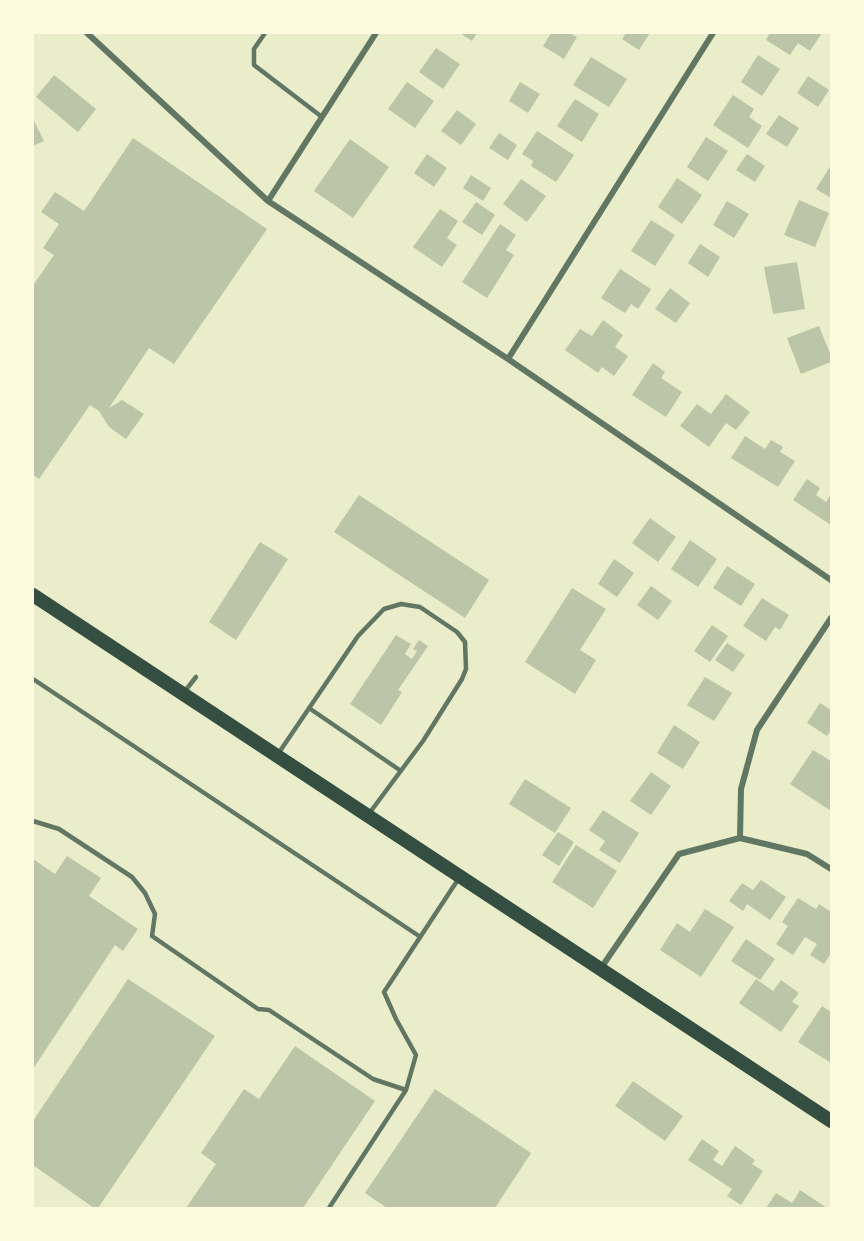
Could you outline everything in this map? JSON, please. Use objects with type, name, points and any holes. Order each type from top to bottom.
[{"type":"main road","points":[[33,595],[831,1121]]},
{"type":"street","points":[[87,33],[267,201],[508,360],[831,580]]},
{"type":"street","points":[[267,201],[376,33]]},
{"type":"street","points":[[508,360],[713,33]]},
{"type":"street","points":[[740,838],[741,789],[757,730],[831,618]]},
{"type":"street","points":[[600,969],[679,854],[740,838],[807,855],[831,869]]},
{"type":"lane","points":[[265,33],[254,49],[254,65],[322,117]]},
{"type":"lane","points":[[277,755],[358,636],[384,609],[401,604],[420,607],[457,632],[465,642],[466,669],[423,741],[369,815]]},
{"type":"lane","points":[[183,694],[196,677]]},
{"type":"lane","points":[[33,679],[419,936]]},
{"type":"lane","points":[[309,708],[401,771]]},
{"type":"lane","points":[[33,821],[59,829],[132,877],[145,893],[155,914],[152,936],[258,1009],[269,1010],[374,1078],[406,1090]]},
{"type":"lane","points":[[329,1208],[406,1090],[416,1055],[384,992],[460,876]]},
{"type":"building","points":[[460,33],[477,33],[472,41]]},
{"type":"building","points":[[551,33],[570,33],[577,37],[564,59],[543,46]]},
{"type":"building","points":[[626,33],[650,33],[639,50],[622,39]]},
{"type":"building","points":[[770,33],[822,33],[810,51],[798,43],[790,55],[766,40]]},
{"type":"building","points":[[436,48],[460,64],[443,89],[419,72]]},
{"type":"building","points":[[758,55],[780,69],[762,96],[741,82]]},
{"type":"building","points":[[591,57],[627,79],[609,107],[573,85]]},
{"type":"building","points":[[54,75],[96,109],[78,132],[36,97]]},
{"type":"building","points":[[808,76],[829,90],[818,107],[797,93]]},
{"type":"building","points":[[407,82],[434,101],[415,128],[388,109]]},
{"type":"building","points":[[520,82],[540,94],[528,113],[509,101]]},
{"type":"building","points":[[733,95],[754,109],[749,117],[762,126],[748,148],[713,125]]},
{"type":"building","points":[[575,99],[599,114],[582,142],[557,126]]},
{"type":"building","points":[[457,110],[476,124],[461,145],[441,131]]},
{"type":"building","points":[[779,115],[799,128],[787,147],[766,134]]},
{"type":"building","points":[[33,119],[44,141],[33,146]]},
{"type":"building","points":[[537,131],[574,155],[556,182],[531,166],[533,161],[522,154]]},
{"type":"building","points":[[499,133],[517,145],[508,160],[489,148]]},
{"type":"building","points":[[706,137],[728,151],[708,181],[687,167]]},
{"type":"building","points":[[133,138],[267,229],[174,364],[149,348],[109,408],[122,400],[144,414],[126,439],[109,427],[99,411],[90,405],[39,479],[33,475],[33,283],[54,255],[43,248],[59,224],[41,212],[55,192],[84,211]]},
{"type":"building","points":[[350,139],[389,167],[353,218],[314,191]]},
{"type":"building","points":[[427,154],[447,168],[434,187],[414,173]]},
{"type":"building","points":[[747,154],[765,166],[755,182],[736,170]]},
{"type":"building","points":[[831,165],[831,198],[816,189]]},
{"type":"building","points":[[471,175],[491,188],[483,201],[463,188]]},
{"type":"building","points":[[677,178],[702,195],[682,224],[658,207]]},
{"type":"building","points":[[521,179],[546,196],[527,222],[503,204]]},
{"type":"building","points":[[799,200],[829,213],[815,247],[784,235]]},
{"type":"building","points":[[727,201],[749,214],[734,238],[713,225]]},
{"type":"building","points":[[476,202],[495,215],[482,235],[462,222]]},
{"type":"building","points":[[440,209],[458,221],[447,238],[457,245],[442,267],[413,247]]},
{"type":"building","points":[[651,220],[675,235],[655,266],[631,251]]},
{"type":"building","points":[[500,224],[516,235],[506,250],[514,255],[487,298],[462,282]]},
{"type":"building","points":[[700,244],[720,257],[708,277],[688,263]]},
{"type":"building","points":[[797,262],[805,309],[773,314],[764,267]]},
{"type":"building","points":[[620,269],[651,289],[638,309],[631,304],[625,313],[601,298]]},
{"type":"building","points":[[670,288],[690,303],[676,323],[655,309]]},
{"type":"building","points":[[603,320],[623,335],[615,347],[628,356],[614,376],[602,367],[598,373],[565,350],[580,329],[592,336]]},
{"type":"building","points":[[819,326],[831,356],[831,362],[801,374],[787,338]]},
{"type":"building","points":[[653,363],[665,372],[661,378],[682,392],[666,417],[632,395]]},
{"type":"building","points":[[726,394],[750,412],[736,430],[726,423],[709,447],[680,426],[697,404],[711,414]]},
{"type":"building","points":[[745,436],[765,449],[771,440],[783,447],[780,452],[795,461],[778,487],[731,458]]},
{"type":"building","points":[[807,479],[820,488],[816,495],[826,502],[831,494],[831,525],[793,500]]},
{"type":"building","points":[[359,495],[489,580],[465,618],[334,532]]},
{"type":"building","points":[[650,518],[676,537],[658,562],[632,543]]},
{"type":"building","points":[[690,540],[717,559],[698,587],[671,569]]},
{"type":"building","points":[[260,542],[288,559],[236,640],[209,622]]},
{"type":"building","points":[[614,559],[634,573],[617,597],[598,584]]},
{"type":"building","points":[[727,566],[755,584],[741,606],[713,588]]},
{"type":"building","points":[[651,586],[672,601],[658,620],[637,605]]},
{"type":"building","points":[[572,588],[606,609],[580,650],[596,660],[575,694],[525,662]]},
{"type":"building","points":[[762,598],[789,615],[780,630],[775,627],[766,641],[743,626]]},
{"type":"building","points":[[712,625],[728,636],[710,662],[694,651]]},
{"type":"building","points":[[396,635],[411,644],[405,654],[412,659],[417,651],[413,649],[419,640],[428,646],[398,690],[402,692],[381,725],[350,704]]},
{"type":"building","points":[[727,643],[745,655],[733,672],[715,660]]},
{"type":"building","points":[[705,677],[732,693],[714,721],[687,705]]},
{"type":"building","points":[[820,703],[831,710],[831,730],[827,736],[807,723]]},
{"type":"building","points":[[674,725],[700,742],[683,769],[657,753]]},
{"type":"building","points":[[813,750],[831,761],[831,811],[790,784]]},
{"type":"building","points":[[651,772],[671,786],[651,815],[630,801]]},
{"type":"building","points":[[525,779],[571,808],[555,833],[509,804]]},
{"type":"building","points":[[603,810],[639,833],[620,863],[599,850],[605,841],[589,830]]},
{"type":"building","points":[[558,832],[574,842],[559,866],[542,855]]},
{"type":"building","points":[[576,845],[617,871],[593,908],[552,882]]},
{"type":"building","points":[[67,856],[101,878],[89,896],[138,929],[123,951],[115,945],[33,1069],[33,859],[55,874]]},
{"type":"building","points":[[761,880],[786,897],[770,920],[747,904],[743,911],[729,901],[742,883],[753,890]]},
{"type":"building","points":[[798,898],[816,909],[819,904],[831,912],[831,953],[824,964],[810,955],[817,944],[805,937],[793,955],[776,944],[788,926],[782,922]]},
{"type":"building","points":[[705,909],[734,927],[701,977],[660,950],[677,923],[690,932]]},
{"type":"building","points":[[746,939],[775,959],[760,980],[731,961]]},
{"type":"building","points":[[128,979],[215,1036],[98,1208],[94,1208],[33,1165],[33,1121]]},
{"type":"building","points":[[756,979],[773,991],[781,980],[799,993],[792,1002],[799,1006],[781,1032],[739,1003]]},
{"type":"building","points":[[822,1006],[831,1012],[831,1063],[798,1042]]},
{"type":"building","points":[[295,1046],[375,1101],[303,1208],[186,1208],[216,1164],[201,1153],[244,1089],[259,1099]]},
{"type":"building","points":[[633,1081],[683,1116],[665,1141],[615,1106]]},
{"type":"building","points":[[435,1089],[531,1153],[495,1208],[387,1208],[365,1193]]},
{"type":"building","points":[[702,1139],[719,1151],[713,1160],[722,1166],[735,1146],[755,1160],[752,1164],[763,1171],[741,1205],[727,1196],[732,1189],[688,1160]]},
{"type":"building","points":[[800,1190],[827,1208],[766,1208],[776,1193],[792,1203]]}]
